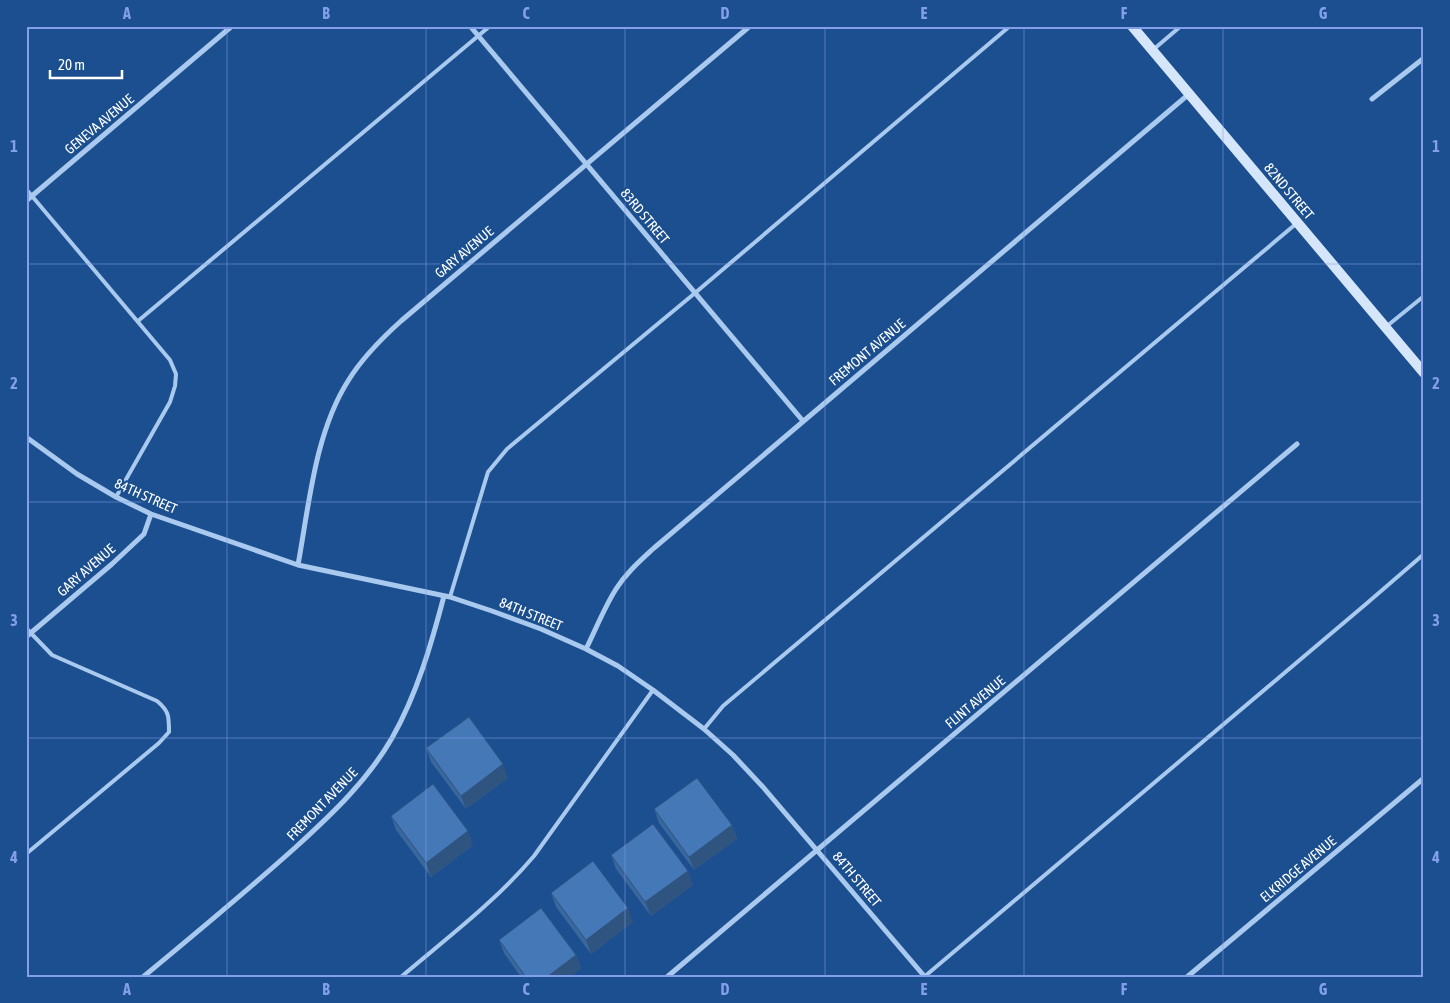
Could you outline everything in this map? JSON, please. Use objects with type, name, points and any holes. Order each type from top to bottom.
[{"type":"main road","name":"82ND STREET","points":[[1132,26],[1424,373]]},
{"type":"street","name":"GENEVA AVENUE","points":[[26,201],[232,26]]},
{"type":"street","name":"83RD STREET","points":[[470,26],[803,421]]},
{"type":"street","name":"GARY AVENUE","points":[[298,565],[318,457],[331,418],[347,382],[371,349],[401,320],[750,26]]},
{"type":"street","points":[[1372,99],[1424,58]]},
{"type":"street","name":"FREMONT AVENUE","points":[[586,649],[602,614],[617,588],[633,568],[803,421],[1190,94]]},
{"type":"street","name":"84TH STREET","points":[[26,437],[77,474],[151,514],[298,565],[447,596],[524,623],[586,649],[618,666],[704,729],[751,774],[925,976]]},
{"type":"street","name":"FLINT AVENUE","points":[[667,977],[1297,444]]},
{"type":"street","name":"GARY AVENUE","points":[[26,637],[112,564],[144,534],[151,514]]},
{"type":"street","name":"FREMONT AVENUE","points":[[143,977],[288,854],[332,814],[375,765],[392,738],[410,701],[447,596]]},
{"type":"street","name":"ELKRIDGE AVENUE","points":[[1187,977],[1424,778]]},
{"type":"lane","points":[[138,321],[490,26]]},
{"type":"lane","points":[[447,596],[488,472],[507,449],[695,293],[1010,26]]},
{"type":"lane","points":[[1152,50],[1181,26]]},
{"type":"lane","points":[[26,190],[170,360],[176,374],[175,386],[170,402],[116,496]]},
{"type":"lane","points":[[704,729],[723,706],[1298,223]]},
{"type":"lane","points":[[1386,328],[1424,296]]},
{"type":"lane","points":[[925,976],[1424,554]]},
{"type":"lane","points":[[26,628],[52,655],[156,700],[166,708],[169,718],[169,732],[159,743],[26,854]]},
{"type":"lane","points":[[401,977],[514,879],[534,856],[653,690]]},
{"type":"building","points":[[469,717],[503,764],[461,796],[426,748]]},
{"type":"building","points":[[697,778],[732,825],[689,857],[654,809]]},
{"type":"building","points":[[433,784],[468,831],[426,863],[391,816]]},
{"type":"building","points":[[653,824],[688,871],[645,902],[611,855]]},
{"type":"building","points":[[593,861],[628,908],[586,940],[551,893]]},
{"type":"building","points":[[541,908],[576,955],[547,977],[526,977],[499,940]]}]
